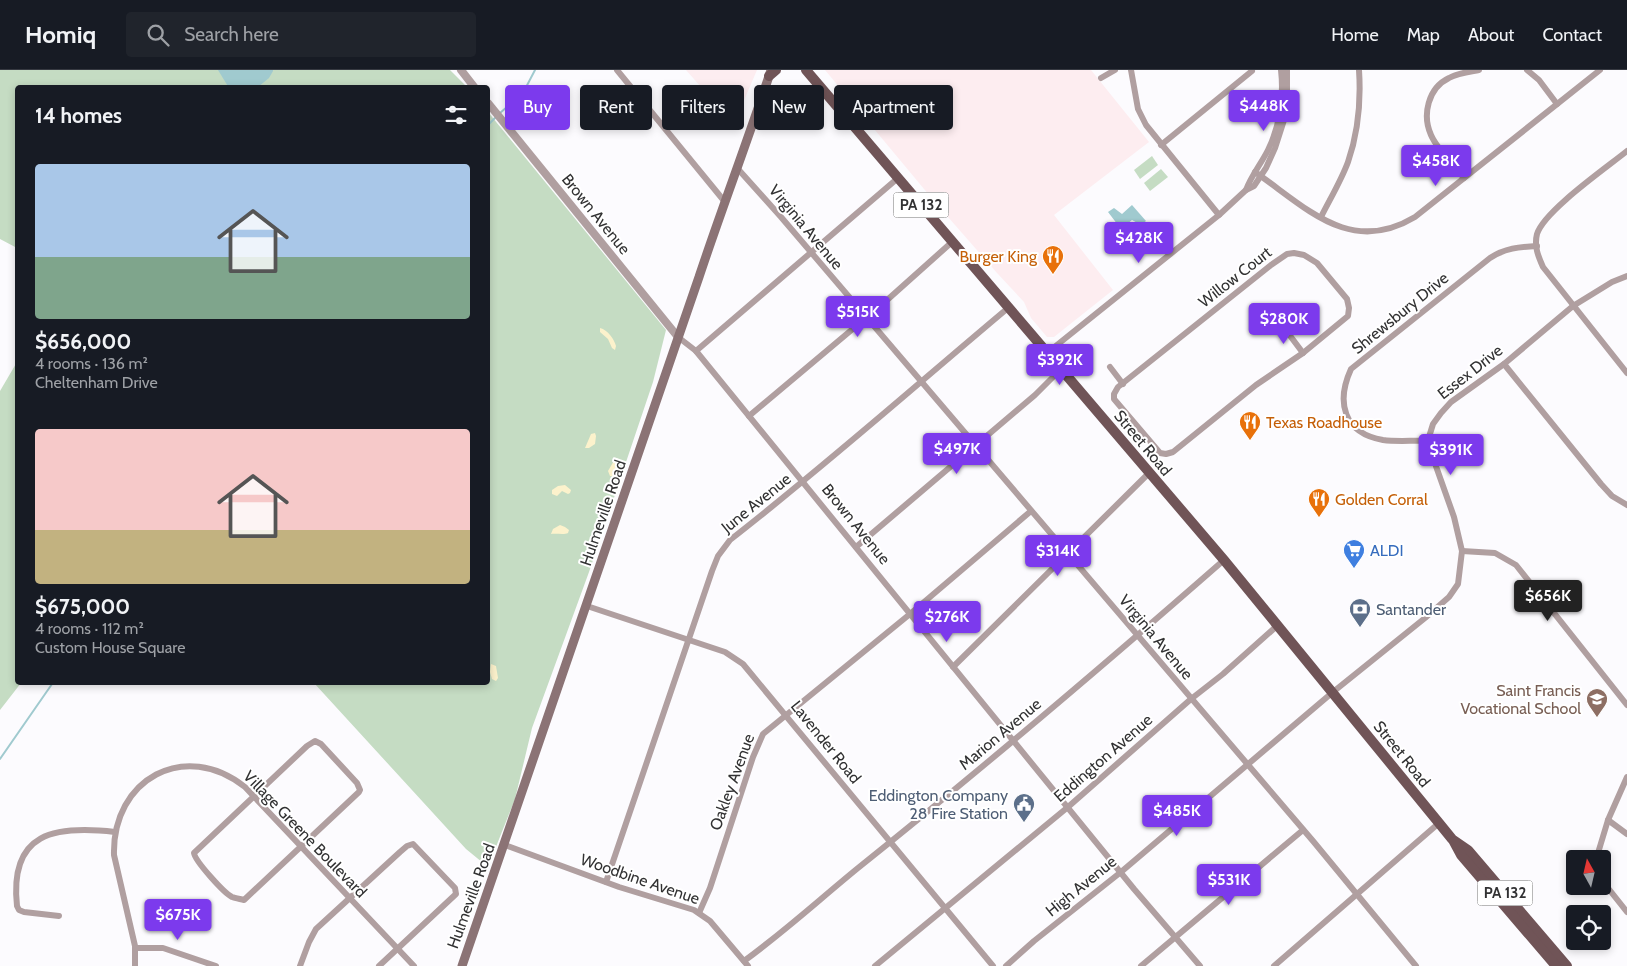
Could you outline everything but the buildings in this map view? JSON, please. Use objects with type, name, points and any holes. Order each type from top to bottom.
[{"type":"main road","name":"Street Road","points":[[806,71],[1224,560],[1452,839],[1461,855],[1556,966]]},
{"type":"main road","name":"Hulmeville Road","points":[[462,966],[678,337],[772,72]]},
{"type":"main road","name":"Street Road","points":[[1452,839],[1468,850],[1567,966]]},
{"type":"main road","points":[[1540,948],[1552,966]]},
{"type":"main road","points":[[1554,951],[1573,966]]},
{"type":"street","points":[[460,70],[472,85]]},
{"type":"street","points":[[617,70],[725,202]]},
{"type":"street","points":[[1102,78],[1115,70]]},
{"type":"street","points":[[1131,70],[1139,113],[1161,145],[1219,215]]},
{"type":"street","points":[[1047,353],[1219,215],[1246,190],[1254,186],[1276,128],[1282,97],[1281,70]]},
{"type":"street","points":[[1258,174],[1275,148],[1284,120],[1288,91],[1287,70]]},
{"type":"street","points":[[1321,218],[1351,152],[1358,115],[1359,70]]},
{"type":"street","points":[[1464,178],[1431,136],[1427,109],[1429,100],[1442,82],[1455,75],[1479,70]]},
{"type":"street","points":[[1526,70],[1539,80],[1557,104]]},
{"type":"street","points":[[1258,174],[1331,224],[1358,232],[1373,233],[1394,228],[1415,217],[1600,70]]},
{"type":"street","points":[[1161,145],[1252,71]]},
{"type":"street","name":"Brown Avenue","points":[[490,106],[678,337],[696,351],[953,667],[1200,966]]},
{"type":"street","points":[[1627,151],[1551,212],[1540,226],[1536,252],[1543,267],[1627,373]]},
{"type":"street","name":"Virginia Avenue","points":[[738,168],[1248,765],[1416,966]]},
{"type":"street","points":[[696,351],[898,178]]},
{"type":"street","points":[[749,416],[866,318],[952,242]]},
{"type":"street","name":"Shrewsbury Drive","points":[[1430,440],[1383,440],[1367,435],[1355,428],[1344,411],[1343,394],[1351,369],[1490,258],[1501,251],[1511,248],[1537,246]]},
{"type":"street","name":"Willow Court","points":[[1287,254],[1304,254],[1317,263],[1347,299],[1348,316],[1303,353],[1256,385],[1173,452],[1160,454],[1114,399],[1114,394],[1123,384],[1287,254]]},
{"type":"street","name":"Essex Drive","points":[[1430,440],[1429,437],[1434,424],[1441,413],[1452,402],[1504,364],[1573,306],[1612,282],[1627,276]]},
{"type":"street","name":"June Avenue","points":[[606,882],[712,571],[722,549],[730,540],[804,482],[920,381],[1008,308]]},
{"type":"street","points":[[1282,325],[1303,353]]},
{"type":"street","points":[[1504,364],[1601,484],[1612,496],[1627,505]]},
{"type":"street","points":[[1110,367],[1123,384]]},
{"type":"street","points":[[856,547],[1035,396],[1061,369]]},
{"type":"street","points":[[1333,692],[1425,618],[1449,597],[1458,584],[1462,551],[1454,517],[1432,455],[1430,440]]},
{"type":"street","points":[[953,667],[1149,473]]},
{"type":"street","name":"Oakley Avenue","points":[[700,913],[764,734],[910,614],[1030,511]]},
{"type":"street","points":[[1462,551],[1495,553],[1516,565],[1627,705]]},
{"type":"street","name":"Marion Avenue","points":[[746,964],[814,903],[1014,741],[1224,560]]},
{"type":"street","name":"Lavender Road","points":[[587,606],[689,639],[725,652],[739,660],[753,674],[993,966]]},
{"type":"street","name":"Eddington Avenue","points":[[875,966],[1068,807],[1278,625]]},
{"type":"street","name":"High Avenue","points":[[1006,966],[1034,941],[1121,872],[1333,692]]},
{"type":"street","points":[[315,741],[321,744],[357,783],[360,790],[244,900],[231,897],[194,855],[195,851],[254,796],[307,746],[315,741]]},
{"type":"street","name":"Village Greene Boulevard","points":[[135,966],[135,948],[114,855],[115,832],[125,804],[136,790],[153,777],[174,768],[199,767],[221,772],[235,779],[254,796],[414,966]]},
{"type":"street","points":[[1599,850],[1608,820],[1627,777]]},
{"type":"street","points":[[1608,820],[1627,834]]},
{"type":"street","points":[[1274,966],[1439,823]]},
{"type":"street","points":[[59,916],[19,910],[17,906],[19,868],[26,851],[38,840],[55,832],[81,829],[115,832]]},
{"type":"street","points":[[1141,966],[1303,830]]},
{"type":"street","points":[[300,966],[309,942],[316,930],[410,844],[416,846],[455,888],[456,894],[379,966]]},
{"type":"street","name":"Woodbine Avenue","points":[[505,845],[606,882],[700,913],[719,931],[746,964]]},
{"type":"street","points":[[1611,891],[1627,912]]},
{"type":"street","points":[[135,948],[150,947],[172,950],[216,966]]},
{"type":"shaded area","points":[[686,70],[757,70],[744,100],[744,85],[699,85]]},
{"type":"shaded area","points":[[825,70],[1091,70],[1149,142],[1054,215],[1113,290],[1054,337],[1047,337],[1031,318],[1024,302],[934,201],[875,130],[953,130],[953,85],[837,85]]},
{"type":"green space","points":[[0,70],[450,70],[465,85],[15,85],[15,247],[0,239]]},
{"type":"green space","points":[[490,114],[666,330],[653,382],[589,572],[532,728],[515,799],[488,867],[466,849],[316,685],[490,685]]},
{"type":"green space","points":[[1152,156],[1158,165],[1140,179],[1134,170]]},
{"type":"green space","points":[[1161,169],[1168,177],[1150,191],[1144,183]]},
{"type":"green space","points":[[15,365],[15,685],[19,685],[0,710],[0,391]]},
{"type":"sand","points":[[600,328],[606,331],[612,338],[616,346],[615,350],[608,339],[600,332]]},
{"type":"sand","points":[[595,433],[595,444],[585,448],[591,434]]},
{"type":"sand","points":[[617,458],[619,460],[614,476],[610,476],[608,471]]},
{"type":"sand","points":[[565,485],[571,490],[570,493],[562,491],[557,496],[552,494],[552,490],[558,486]]},
{"type":"sand","points":[[560,525],[569,530],[568,533],[551,534],[553,529]]},
{"type":"sand","points":[[491,664],[496,666],[498,678],[496,681],[492,679],[490,672]]},
{"type":"water","points":[[218,70],[273,70],[269,78],[260,85],[227,85]]},
{"type":"water","points":[[1132,205],[1146,221],[1141,225],[1132,220],[1121,229],[1108,212],[1114,208],[1122,214]]},
{"type":"waterway","points":[[500,113],[523,93],[535,70]]},
{"type":"waterway","points":[[490,123],[497,116]]},
{"type":"waterway","points":[[0,759],[51,685]]},
{"type":"place","name":"Burger King","points":[[1053,275]]},
{"type":"place","name":"Texas Roadhouse","points":[[1250,441]]},
{"type":"place","name":"Golden Corral","points":[[1319,518]]},
{"type":"place","name":"ALDI","points":[[1354,569]]},
{"type":"place","name":"Santander","points":[[1360,628]]},
{"type":"place","name":"Saint Francis Vocational School","points":[[1597,718]]},
{"type":"place","name":"Eddington Company 28 Fire Station","points":[[1024,823]]}]
